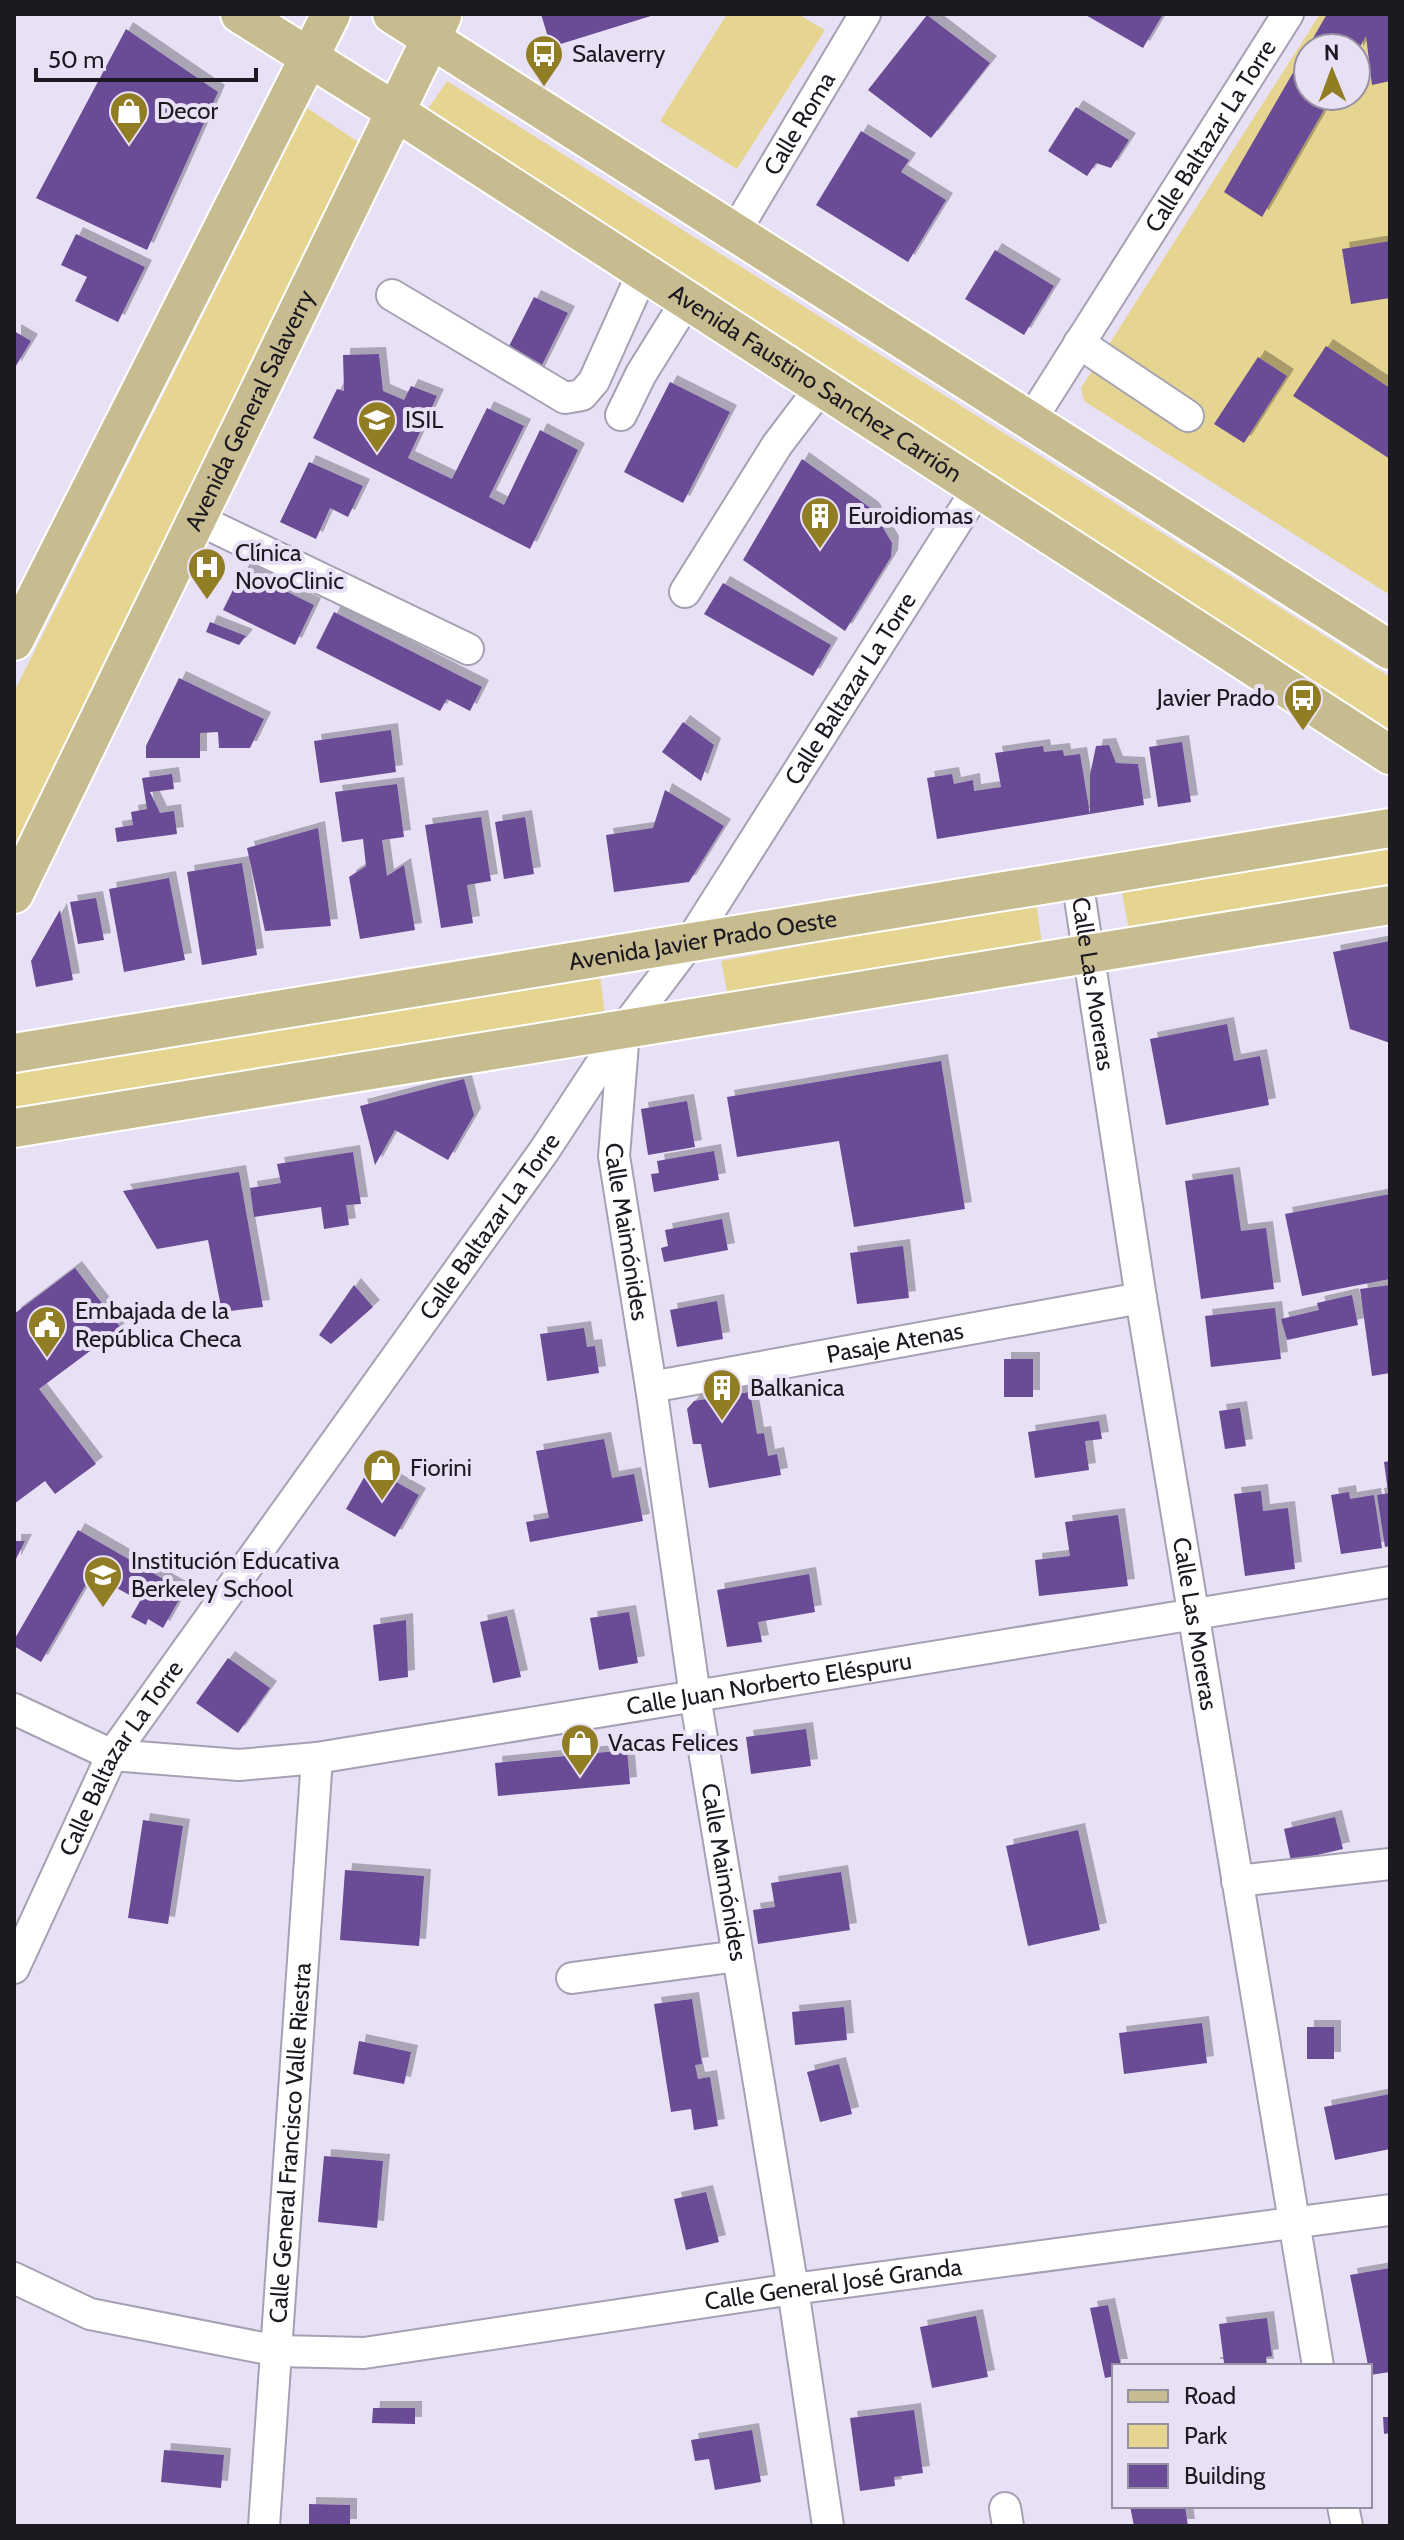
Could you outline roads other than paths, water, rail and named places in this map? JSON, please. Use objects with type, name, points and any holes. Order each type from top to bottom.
[{"type":"main road","name":"Avenida Faustino Sanchez Carrión","points":[[240,14],[1390,755]]},
{"type":"main road","points":[[14,641],[331,14]]},
{"type":"main road","points":[[392,14],[437,26],[735,232],[1390,650]]},
{"type":"main road","name":"Avenida General Salaverry","points":[[14,894],[437,26]]},
{"type":"main road","name":"Avenida Javier Prado Oeste","points":[[14,1053],[1390,828]]},
{"type":"main road","points":[[14,1128],[1390,905]]},
{"type":"street","name":"Calle Roma","points":[[735,232],[865,14]]},
{"type":"street","name":"Calle Baltazar La Torre","points":[[1031,420],[1288,14]]},
{"type":"street","points":[[392,295],[565,398],[582,395],[594,381],[643,272]]},
{"type":"street","points":[[621,415],[641,374],[687,300]]},
{"type":"street","points":[[1079,343],[1188,416]]},
{"type":"street","points":[[685,592],[777,445],[821,387]]},
{"type":"street","name":"Calle Baltazar La Torre","points":[[14,1968],[112,1755],[544,1151],[624,1029],[690,942],[978,488]]},
{"type":"street","points":[[197,519],[468,649]]},
{"type":"street","name":"Calle Las Moreras","points":[[1077,879],[1141,1298],[1318,2364]]},
{"type":"street","name":"Calle Maimónides","points":[[624,1029],[614,1156],[695,1696],[793,2289],[828,2526]]},
{"type":"street","name":"Pasaje Atenas","points":[[651,1387],[1141,1298]]},
{"type":"street","name":"Calle Juan Norberto Eléspuru","points":[[14,1709],[112,1755],[239,1765],[317,1758],[1390,1582]]},
{"type":"street","name":"Calle General Francisco Valle Riestra","points":[[264,2526],[317,1758]]},
{"type":"street","points":[[1237,1881],[1390,1864]]},
{"type":"street","points":[[572,1978],[738,1956]]},
{"type":"street","name":"Calle General José Granda","points":[[14,2278],[90,2314],[278,2351],[364,2353],[793,2289],[1390,2210]]},
{"type":"place","name":"Salaverry","points":[[544,88]]},
{"type":"place","name":"Decor","points":[[129,145]]},
{"type":"place","name":"ISIL","points":[[377,454]]},
{"type":"place","name":"Euroidiomas","points":[[820,550]]},
{"type":"place","name":"Clínica NovoClinic","points":[[207,601]]},
{"type":"place","name":"Javier Prado","points":[[1303,732]]},
{"type":"place","name":"Embajada de la República Checa","points":[[47,1359]]},
{"type":"place","name":"Balkanica","points":[[722,1422]]},
{"type":"place","name":"Fiorini","points":[[382,1502]]},
{"type":"place","name":"Institución Educativa Berkeley School","points":[[103,1609]]},
{"type":"place","name":"Vacas Felices","points":[[580,1777]]}]
